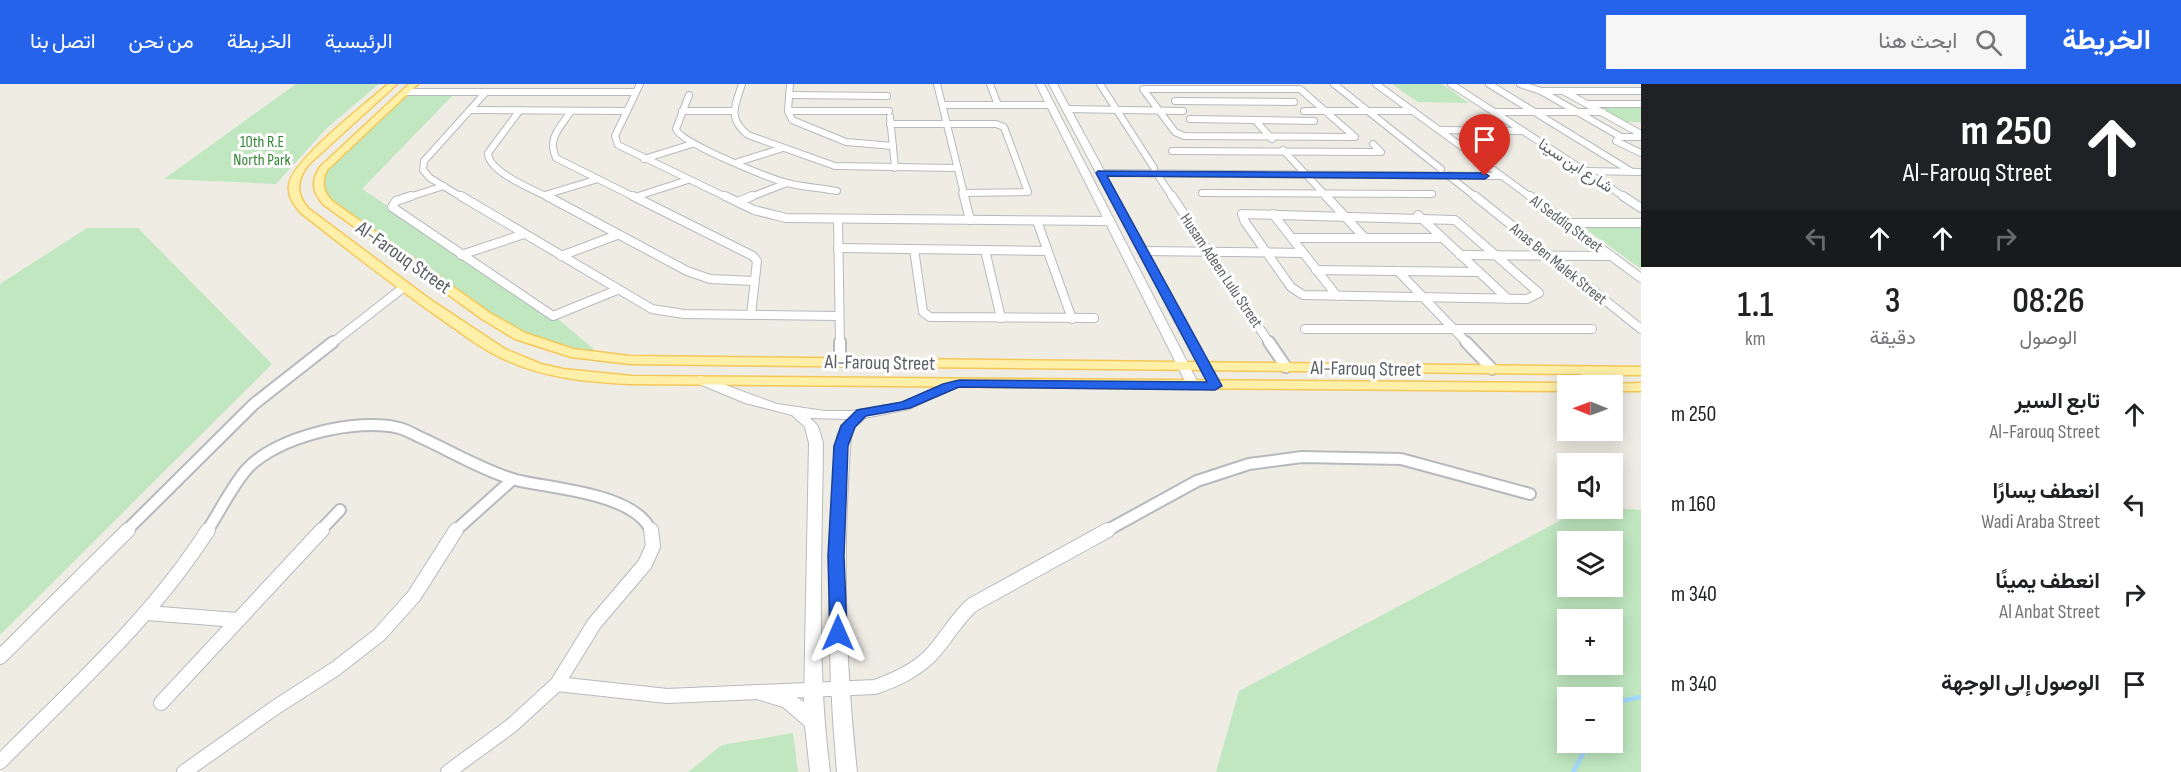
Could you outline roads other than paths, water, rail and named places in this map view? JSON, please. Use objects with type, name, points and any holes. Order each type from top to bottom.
[{"type":"main road","name":"Al-Farouq Street","points":[[393,84],[308,159],[294,176],[292,190],[297,204],[404,287],[481,342],[523,362],[545,369],[594,378],[700,380],[1215,386],[1557,387]]},
{"type":"main road","points":[[1040,84],[1192,385]]},
{"type":"main road","points":[[1053,84],[1215,386]]},
{"type":"main road","name":"Al-Farouq Street","points":[[409,88],[323,169],[318,180],[320,195],[336,209],[486,316],[535,343],[590,356],[630,360],[1641,371]]},
{"type":"main road","points":[[1063,129],[1077,128]]},
{"type":"main road","points":[[1584,370],[1590,375]]},
{"type":"main road","points":[[700,380],[744,400],[797,414],[842,415],[906,405],[947,386],[959,383]]},
{"type":"main road","points":[[1623,387],[1641,387]]},
{"type":"main road","points":[[847,772],[838,690],[836,556],[841,446],[848,426],[862,413]]},
{"type":"main road","points":[[797,414],[811,426],[816,442],[813,691],[820,772]]},
{"type":"main road","points":[[759,693],[788,699],[801,708],[814,723]]},
{"type":"street","points":[[585,92],[590,84]]},
{"type":"street","points":[[640,84],[615,141],[625,150],[688,180],[777,216],[838,220],[1110,221]]},
{"type":"street","points":[[742,84],[734,111],[736,126],[783,148],[835,166],[956,168]]},
{"type":"street","points":[[790,84],[788,117],[797,124],[846,142],[893,146]]},
{"type":"street","points":[[886,84],[895,168]]},
{"type":"street","points":[[937,84],[944,105],[956,168],[970,220]]},
{"type":"street","points":[[990,84],[998,105]]},
{"type":"street","name":"Husam Adeen Lulu Street","points":[[1100,84],[1286,367]]},
{"type":"street","points":[[1334,84],[1441,169]]},
{"type":"street","name":"Al Seddiq Street","points":[[1376,84],[1641,278]]},
{"type":"street","name":"Al Seddiq Street","points":[[1384,84],[1641,268]]},
{"type":"street","name":"شارع ابن سينا","points":[[1451,84],[1641,208]]},
{"type":"street","points":[[1490,84],[1632,171]]},
{"type":"street","points":[[1520,84],[1541,91],[1621,137],[1641,136]]},
{"type":"street","points":[[1607,84],[1641,103]]},
{"type":"street","points":[[1220,86],[1234,101]]},
{"type":"street","points":[[1220,86],[1300,89],[1355,137],[1184,136],[1175,132],[1143,89],[1165,88],[1220,86]]},
{"type":"street","points":[[409,88],[486,92],[636,92]]},
{"type":"street","points":[[1165,88],[1203,136]]},
{"type":"street","points":[[1280,89],[1333,137]]},
{"type":"street","points":[[1562,90],[1641,136]]},
{"type":"street","points":[[1541,91],[1641,91]]},
{"type":"street","points":[[486,92],[424,161],[423,170],[426,174],[444,186],[652,309],[670,314],[839,316]]},
{"type":"street","points":[[689,95],[675,129],[692,144],[788,183],[837,191]]},
{"type":"street","points":[[789,95],[887,96]]},
{"type":"street","points":[[1175,101],[1294,102]]},
{"type":"street","points":[[1587,104],[1641,103]]},
{"type":"street","points":[[944,105],[1051,105]]},
{"type":"street","points":[[470,110],[627,111]]},
{"type":"street","points":[[520,110],[490,148],[488,159],[497,170],[699,276],[721,280],[754,281]]},
{"type":"street","points":[[1066,110],[1183,111]]},
{"type":"street","points":[[571,111],[553,139],[552,153],[564,163],[753,256],[757,261],[751,315]]},
{"type":"street","points":[[682,111],[734,111]]},
{"type":"street","points":[[788,111],[889,111]]},
{"type":"street","points":[[1304,111],[1413,111]]},
{"type":"street","points":[[1494,112],[1603,112]]},
{"type":"street","points":[[1190,120],[1314,121]]},
{"type":"street","points":[[1254,120],[1364,237]]},
{"type":"street","points":[[1621,123],[1641,123]]},
{"type":"street","points":[[890,124],[996,124],[1004,127],[1029,190],[1024,193],[962,193]]},
{"type":"street","points":[[1439,130],[1523,131]]},
{"type":"street","points":[[1621,137],[1616,141],[1641,153]]},
{"type":"street","points":[[644,159],[692,144]]},
{"type":"street","points":[[1172,151],[1381,152],[1373,144]]},
{"type":"street","points":[[738,162],[783,148]]},
{"type":"street","points":[[1303,172],[1493,170]]},
{"type":"street","points":[[1099,171],[1502,176]]},
{"type":"street","points":[[1585,171],[1641,172]]},
{"type":"street","name":"Anas Ben Malek Street","points":[[1449,176],[1641,329]]},
{"type":"street","points":[[1593,176],[1641,176]]},
{"type":"street","points":[[545,195],[598,179]]},
{"type":"street","points":[[635,197],[688,180]]},
{"type":"street","points":[[738,202],[788,183]]},
{"type":"street","points":[[444,186],[396,201],[392,207],[553,316],[617,290]]},
{"type":"street","points":[[1202,194],[1432,194]]},
{"type":"street","points":[[1242,214],[1273,214],[1418,215],[1455,220],[1539,293],[1527,299],[1311,296],[1291,287],[1245,222],[1242,214]]},
{"type":"street","points":[[1273,214],[1337,296]]},
{"type":"street","points":[[1418,215],[1508,299]]},
{"type":"street","points":[[838,220],[840,361]]},
{"type":"street","points":[[1037,221],[1072,319]]},
{"type":"street","points":[[1566,223],[1641,224]]},
{"type":"street","points":[[462,255],[524,234]]},
{"type":"street","points":[[561,256],[617,235]]},
{"type":"street","points":[[1293,238],[1442,238]]},
{"type":"street","points":[[838,248],[1047,250]]},
{"type":"street","points":[[914,249],[923,312],[930,317],[1094,318]]},
{"type":"street","points":[[985,250],[1001,318]]},
{"type":"street","points":[[1143,252],[1304,253]]},
{"type":"street","points":[[1460,255],[1611,256]]},
{"type":"street","points":[[1316,270],[1478,272]]},
{"type":"street","points":[[1398,271],[1492,369]]},
{"type":"street","points":[[0,657],[254,404],[404,287]]},
{"type":"street","points":[[1305,329],[1592,329]]},
{"type":"street","points":[[0,762],[147,613],[188,563],[247,469],[266,454],[296,439],[348,426],[366,425],[399,429],[513,479],[603,499],[626,507],[647,523],[651,530],[653,546],[645,564],[594,624],[557,684],[511,726],[448,772]]},
{"type":"street","points":[[557,684],[667,696],[875,687],[902,677],[930,656],[959,617],[972,605],[1188,485],[1239,466],[1302,457],[1366,456],[1401,459],[1530,494]]},
{"type":"street","points":[[184,772],[276,706],[335,669],[379,635],[414,596],[455,531],[513,479]]},
{"type":"street","points":[[161,703],[340,510]]},
{"type":"street","points":[[147,613],[237,620]]},
{"type":"waterway","points":[[1623,701],[1641,697]]},
{"type":"waterway","points":[[1573,772],[1583,753]]},
{"type":"park label","name":"10th R.E North Park","points":[[262,150]]}]
